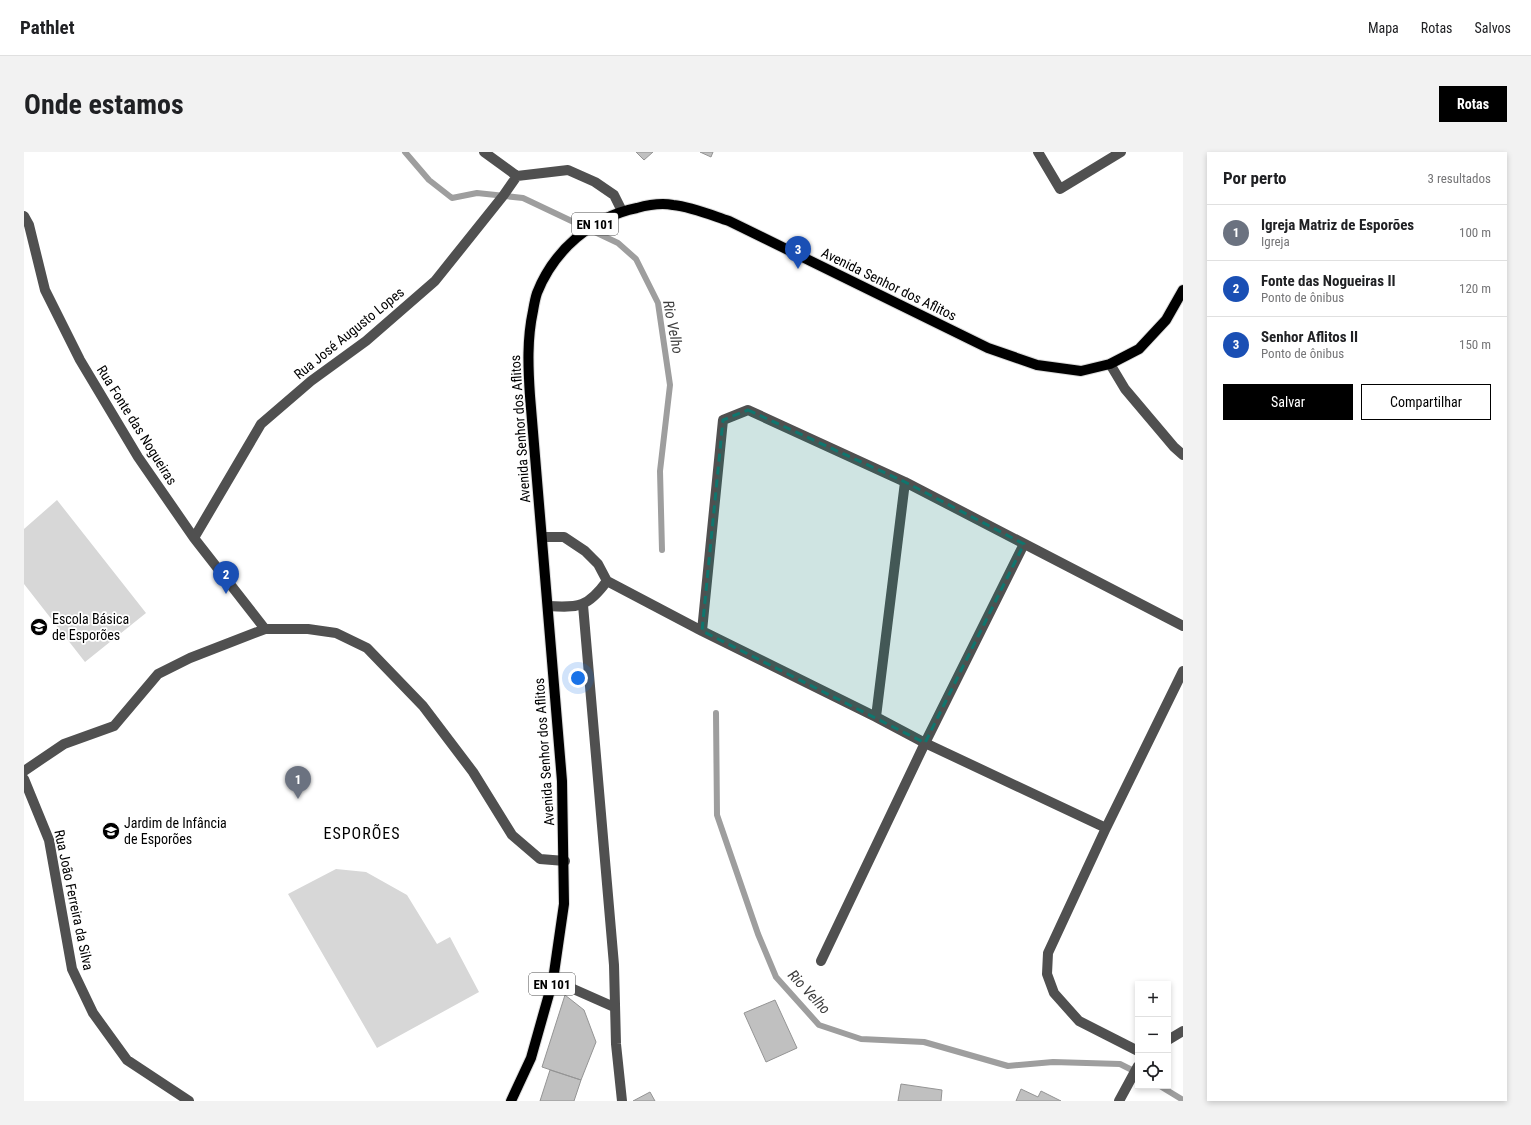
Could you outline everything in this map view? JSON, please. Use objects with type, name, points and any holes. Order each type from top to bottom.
[{"type":"main road","name":"Avenida Senhor dos Aflitos","points":[[564,861],[562,781],[530,396],[528,352],[530,325],[537,294],[552,264],[566,248],[589,227],[622,211],[648,206],[672,205],[694,209],[729,221],[988,348],[1037,365],[1081,371],[1110,364],[1140,348],[1166,320],[1183,290]]},
{"type":"main road","name":"EN 101","points":[[511,1101],[531,1058],[553,980],[564,904],[564,861]]},
{"type":"street","points":[[484,152],[518,176],[568,170],[595,182],[614,195],[622,211]]},
{"type":"street","points":[[1038,152],[1060,190],[1121,152]]},
{"type":"street","name":"Rua José Augusto Lopes","points":[[194,538],[261,424],[311,381],[366,342],[435,281],[518,176]]},
{"type":"street","name":"Rua Fonte das Nogueiras","points":[[24,216],[29,225],[45,290],[80,360],[138,457],[194,538],[265,629]]},
{"type":"street","points":[[1110,364],[1125,389],[1174,447],[1183,454]]},
{"type":"street","points":[[702,631],[724,420],[748,410],[905,482],[1183,626]]},
{"type":"street","points":[[876,717],[905,482]]},
{"type":"street","points":[[542,537],[564,537],[585,551],[598,564],[607,581],[702,631],[876,717],[925,743],[1106,828]]},
{"type":"street","points":[[821,961],[925,743],[1024,544]]},
{"type":"street","points":[[548,606],[582,605],[597,596],[607,581]]},
{"type":"street","points":[[582,605],[614,965],[614,1007],[622,1101]]},
{"type":"street","points":[[24,771],[64,744],[114,726],[158,674],[190,658],[265,629],[308,629],[336,633],[367,648],[423,706],[473,772],[512,834],[540,859],[564,861]]},
{"type":"street","points":[[1135,1049],[1079,1020],[1054,993],[1047,974],[1048,953],[1106,828],[1183,671]]},
{"type":"street","name":"Rua João Ferreira da Silva","points":[[24,780],[49,840],[72,969],[93,1013],[127,1060],[189,1101]]},
{"type":"street","points":[[553,980],[614,1007]]},
{"type":"street","points":[[1171,1038],[1183,1031]]},
{"type":"street","points":[[1119,1101],[1135,1071]]},
{"type":"highlighted area","points":[[748,410],[905,482],[1024,544],[925,743],[702,631],[723,420]]},
{"type":"shaded area","points":[[57,500],[146,613],[85,662],[24,584],[24,529]]},
{"type":"shaded area","points":[[336,869],[366,872],[407,895],[437,944],[450,937],[479,992],[377,1048],[288,894]]},
{"type":"building","points":[[636,152],[653,152],[644,160]]},
{"type":"building","points":[[700,152],[713,152],[711,157]]},
{"type":"building","points":[[565,995],[584,1010],[596,1042],[581,1080],[542,1067]]},
{"type":"building","points":[[775,1000],[797,1048],[766,1062],[744,1013]]},
{"type":"building","points":[[550,1070],[581,1080],[574,1101],[540,1101]]},
{"type":"building","points":[[901,1084],[942,1090],[941,1101],[898,1101]]},
{"type":"building","points":[[1021,1089],[1038,1097],[1041,1091],[1061,1101],[1016,1101]]},
{"type":"building","points":[[650,1092],[655,1101],[633,1101]]},
{"type":"waterway","name":"Rio Velho","points":[[405,152],[429,180],[452,198],[477,193],[523,198],[618,243],[636,259],[658,303],[670,385],[660,471],[662,550]]},
{"type":"waterway","name":"Rio Velho","points":[[716,713],[717,815],[758,934],[776,977],[819,1025],[861,1039],[924,1042],[1008,1066],[1053,1062],[1120,1064],[1135,1072]]},
{"type":"waterway","name":"Rio Velho","points":[[1165,1089],[1183,1100]]},
{"type":"place","name":"Senhor Aflitos II","points":[[798,269]]},
{"type":"place","name":"Fonte das Nogueiras II","points":[[226,594]]},
{"type":"place","name":"Escola Básica de Esporões","points":[[39,627]]},
{"type":"place","name":"Igreja Matriz de Esporões","points":[[298,799]]},
{"type":"place","name":"Jardim de Infância de Esporões","points":[[111,831]]},
{"type":"district","name":"ESPORÕES","points":[[362,833]]}]
